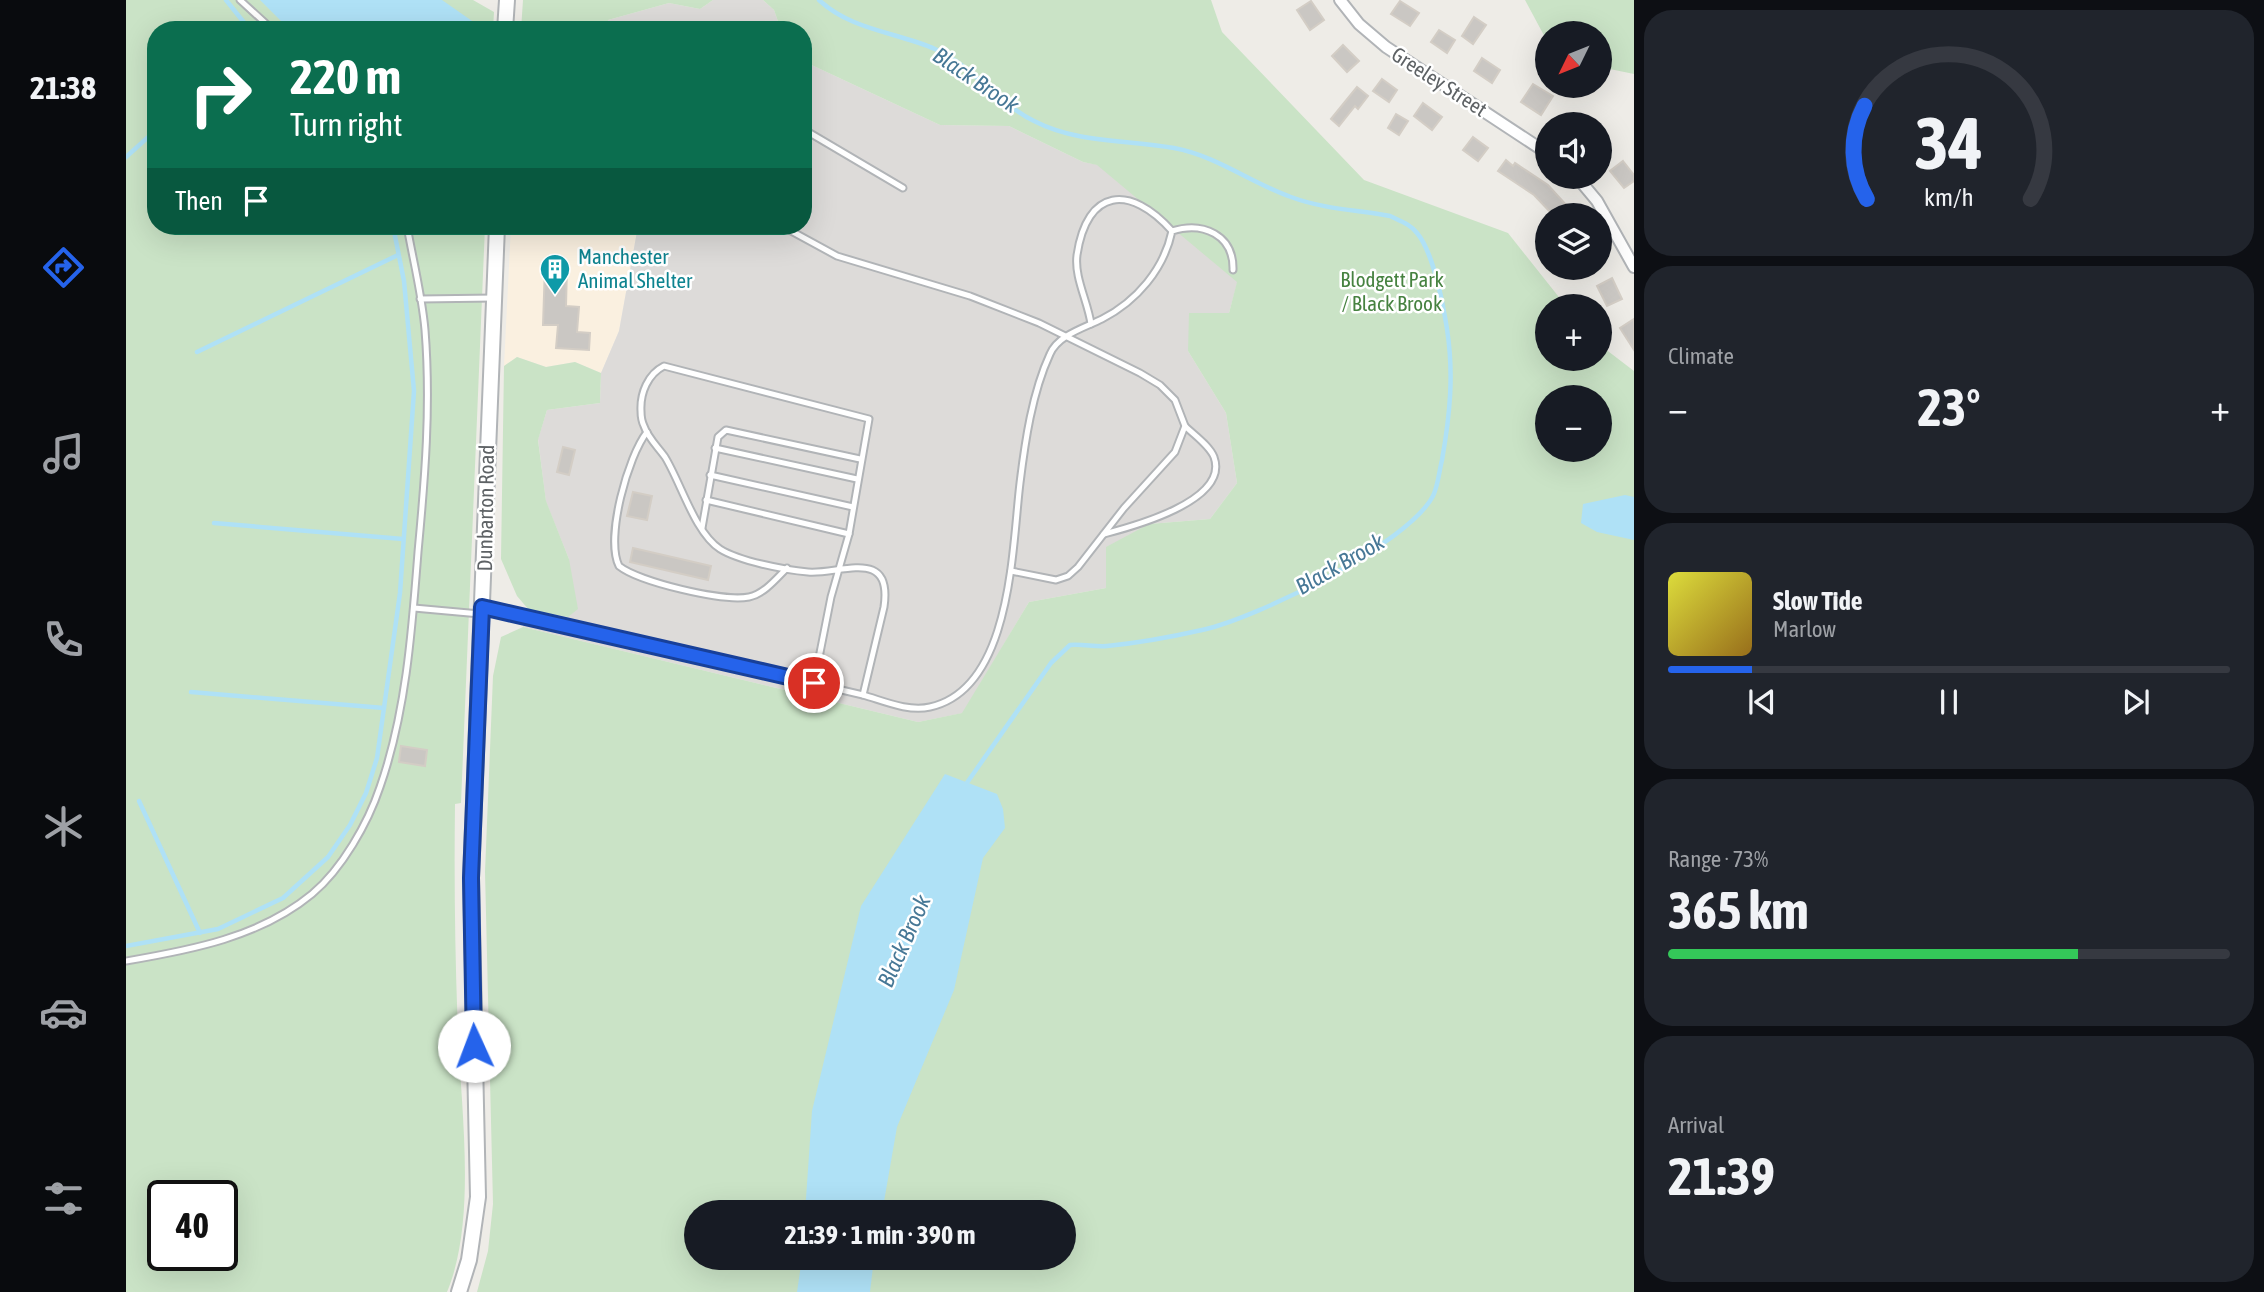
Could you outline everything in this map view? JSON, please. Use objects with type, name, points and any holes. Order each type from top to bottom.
[{"type":"street","points":[[506,21],[507,0]]},
{"type":"street","name":"Greeley Street","points":[[1340,0],[1359,24],[1386,47],[1535,145]]},
{"type":"street","points":[[1587,189],[1597,201],[1634,267]]},
{"type":"street","name":"Dunbarton Road","points":[[459,1292],[470,1260],[478,1197],[471,926],[497,235]]},
{"type":"lane","points":[[240,0],[263,21]]},
{"type":"lane","points":[[812,134],[903,188]]},
{"type":"lane","points":[[1091,324],[1077,256],[1092,214],[1104,203],[1117,198],[1136,202],[1158,216],[1172,231]]},
{"type":"lane","points":[[1172,231],[1185,227],[1219,236],[1229,244],[1233,256],[1233,271]]},
{"type":"lane","points":[[414,608],[482,610],[814,683],[901,706],[923,708],[952,698],[968,685],[999,630],[1011,571],[1020,481],[1036,399],[1051,351],[1066,336],[1126,303],[1150,279],[1167,254],[1172,231]]},
{"type":"lane","points":[[126,961],[197,949],[278,919],[315,892],[349,849],[380,788],[401,703],[414,608],[429,429],[425,329],[409,235]]},
{"type":"lane","points":[[798,235],[837,256],[1002,307],[1066,336],[1160,385],[1175,400],[1185,426],[1211,451],[1215,470],[1203,490],[1174,512],[1104,534]]},
{"type":"lane","points":[[420,299],[494,298]]},
{"type":"lane","points":[[814,683],[831,597],[841,568],[849,534],[869,419],[664,366],[646,383],[640,410],[647,432],[675,474],[702,528],[720,549],[787,568],[816,572],[841,568],[858,565],[871,569],[882,579],[886,592],[863,695]]},
{"type":"lane","points":[[1011,571],[1056,580],[1069,576],[1175,452],[1183,439],[1185,426]]},
{"type":"lane","points":[[702,528],[715,449],[718,437],[726,430],[860,459]]},
{"type":"lane","points":[[647,432],[636,447],[628,471],[613,545],[619,566],[638,576],[736,598],[760,593],[787,568]]},
{"type":"lane","points":[[715,449],[857,479]]},
{"type":"lane","points":[[710,475],[853,507]]},
{"type":"lane","points":[[706,500],[849,534]]},
{"type":"shaded area","points":[[713,0],[763,0],[774,10],[778,21],[608,21],[669,3],[700,9]]},
{"type":"shaded area","points":[[812,65],[940,125],[1009,126],[1083,162],[1186,181],[1241,269],[1229,313],[1188,351],[1226,413],[1237,483],[1210,519],[1149,524],[1106,588],[1029,602],[963,713],[918,722],[523,627],[529,610],[568,617],[569,559],[546,502],[538,439],[547,410],[600,403],[601,373],[619,331],[636,235],[812,235]]},
{"type":"shaded area","points":[[511,235],[636,235],[619,331],[601,373],[575,362],[546,367],[517,357],[504,366]]},
{"type":"green space","points":[[126,0],[473,0],[494,12],[494,21],[147,21],[147,235],[485,235],[461,803],[455,804],[456,976],[465,1164],[462,1232],[447,1292],[126,1292]]},
{"type":"green space","points":[[523,0],[713,0],[700,9],[669,3],[608,21],[522,21]]},
{"type":"green space","name":"Blodgett Park / Black Brook","points":[[763,0],[1211,0],[1222,32],[1364,180],[1508,233],[1535,267],[1535,280],[1545,280],[1556,294],[1535,294],[1535,371],[1612,371],[1612,354],[1634,371],[1634,1292],[477,1292],[488,1251],[493,1204],[485,872],[493,676],[501,637],[523,627],[918,722],[962,713],[1029,602],[1106,588],[1106,547],[1149,524],[1210,519],[1237,483],[1226,413],[1188,351],[1189,313],[1229,313],[1237,282],[1097,165],[1083,162],[1009,126],[940,125],[812,65],[812,21],[778,21],[774,10]]},
{"type":"green space","points":[[1525,0],[1634,0],[1634,74],[1612,69],[1612,21],[1536,21]]},
{"type":"green space","points":[[517,357],[546,367],[575,362],[601,373],[600,403],[547,410],[538,440],[546,501],[569,559],[578,609],[568,617],[529,610],[517,596],[501,559],[504,366]]},
{"type":"water","points":[[260,0],[442,0],[472,21],[281,21]]},
{"type":"water","points":[[1625,495],[1634,497],[1634,540],[1597,532],[1581,523],[1583,504]]},
{"type":"water","points":[[945,774],[997,794],[1003,809],[1005,828],[983,858],[954,990],[897,1127],[884,1200],[806,1200],[812,1111],[861,906]]},
{"type":"water","points":[[800,1270],[873,1270],[870,1292],[797,1292]]},
{"type":"building","points":[[1311,1],[1324,20],[1310,30],[1297,10]]},
{"type":"building","points":[[1400,1],[1419,13],[1410,26],[1391,14]]},
{"type":"building","points":[[1474,17],[1486,25],[1473,44],[1462,36]]},
{"type":"building","points":[[1439,30],[1455,40],[1447,53],[1431,42]]},
{"type":"building","points":[[1343,45],[1359,61],[1347,72],[1332,56]]},
{"type":"building","points":[[1482,58],[1500,70],[1492,83],[1474,71]]},
{"type":"building","points":[[1382,79],[1397,90],[1389,102],[1373,91]]},
{"type":"building","points":[[1533,84],[1535,98],[1552,98],[1543,112],[1536,112],[1521,102]]},
{"type":"building","points":[[1357,87],[1368,96],[1358,109],[1355,106],[1339,126],[1331,119]]},
{"type":"building","points":[[1423,103],[1442,117],[1432,130],[1414,116]]},
{"type":"building","points":[[1396,114],[1408,121],[1399,135],[1388,128]]},
{"type":"building","points":[[1473,137],[1488,148],[1478,161],[1463,150]]},
{"type":"building","points":[[1506,160],[1513,166],[1515,163],[1535,176],[1535,189],[1552,189],[1564,203],[1542,203],[1498,171]]},
{"type":"building","points":[[1623,161],[1634,175],[1634,181],[1624,188],[1612,173],[1612,169]]},
{"type":"building","points":[[545,266],[567,267],[566,306],[579,307],[577,332],[590,333],[589,350],[556,348],[558,325],[543,325]]},
{"type":"building","points":[[1612,278],[1622,299],[1612,304],[1612,294],[1601,294],[1597,286]]},
{"type":"building","points":[[1634,319],[1634,350],[1620,328]]},
{"type":"building","points":[[563,447],[575,450],[569,475],[557,472]]},
{"type":"building","points":[[633,492],[652,496],[647,520],[627,516]]},
{"type":"building","points":[[633,548],[711,566],[708,580],[630,562]]},
{"type":"building","points":[[401,746],[427,750],[425,766],[399,762]]},
{"type":"waterway","points":[[226,0],[243,21]]},
{"type":"waterway","name":"Black Brook","points":[[819,0],[845,18],[920,43],[949,56],[1008,105],[1051,128],[1085,137],[1156,145],[1190,152],[1303,201],[1390,216],[1405,223],[1417,233],[1428,252],[1445,318],[1451,378],[1447,427],[1436,488],[1418,515],[1394,536],[1328,577],[1226,623],[1154,640],[1102,646],[1070,645],[1051,663],[964,787]]},
{"type":"waterway","points":[[126,157],[147,138]]},
{"type":"waterway","points":[[126,946],[218,929],[283,898],[328,857],[350,825],[366,793],[377,758],[400,593],[414,391],[404,281],[395,235]]},
{"type":"waterway","points":[[197,352],[398,255]]},
{"type":"waterway","points":[[214,523],[403,539]]},
{"type":"waterway","points":[[191,692],[384,708]]},
{"type":"waterway","points":[[139,801],[200,933]]},
{"type":"place","name":"Manchester Animal Shelter","points":[[555,296]]},
{"type":"route","points":[[474,1046],[471,878],[482,607],[814,683]]}]
